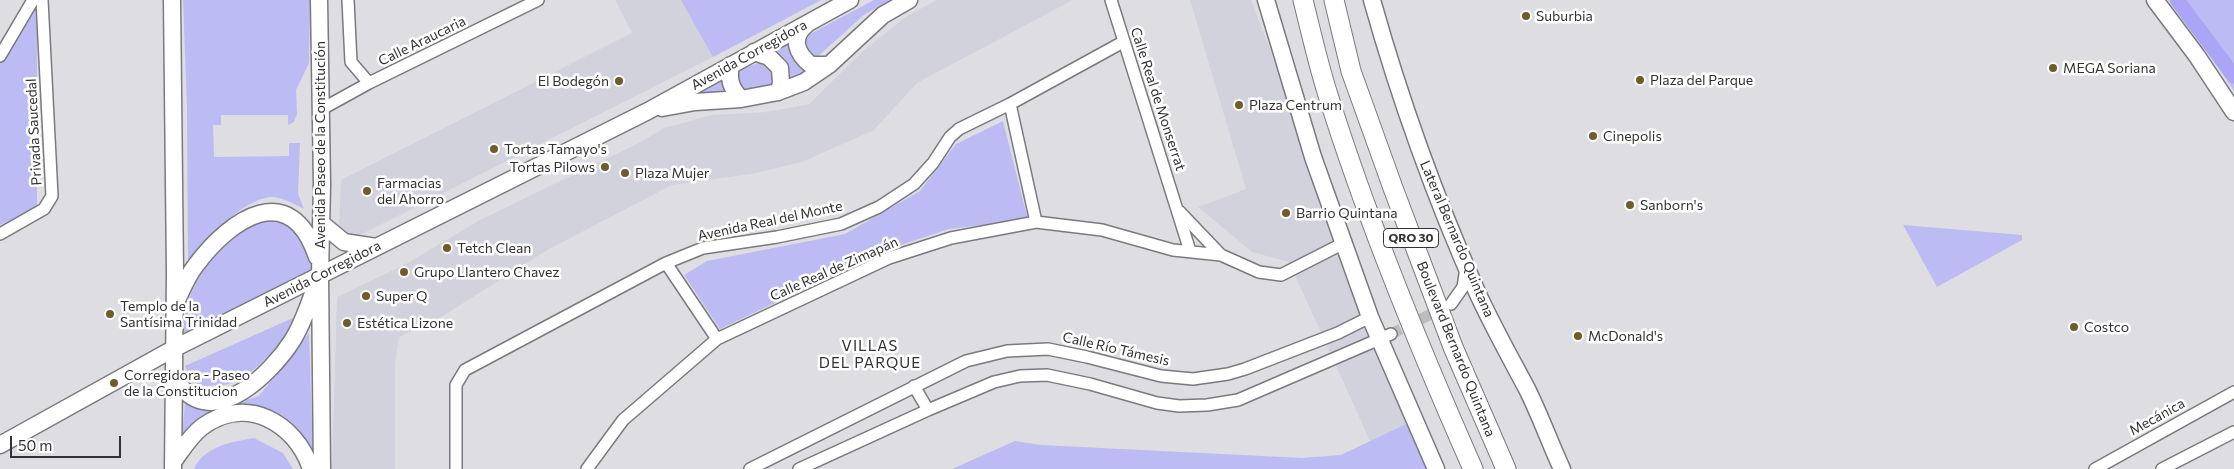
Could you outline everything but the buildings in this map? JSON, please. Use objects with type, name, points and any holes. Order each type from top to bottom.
[{"type":"main road","name":"QRO 30","points":[[1303,0],[1327,94],[1362,198],[1429,367],[1473,469]]},
{"type":"main road","name":"Boulevard Bernardo Quintana","points":[[1334,0],[1351,71],[1393,188],[1453,347],[1506,469]]},
{"type":"street","points":[[0,56],[33,0]]},
{"type":"street","name":"Privada Saucedal","points":[[0,234],[44,210],[52,196],[42,0]]},
{"type":"street","points":[[172,0],[175,304],[173,465]]},
{"type":"street","name":"Avenida Paseo de la Constitución","points":[[319,0],[322,184],[320,276],[322,469]]},
{"type":"street","points":[[348,0],[351,62],[369,83]]},
{"type":"street","name":"Calle Araucaria","points":[[320,110],[369,83],[538,0]]},
{"type":"street","name":"Avenida Corregidora","points":[[648,111],[695,102],[741,99],[778,92],[804,82],[829,64],[883,15],[910,0]]},
{"type":"street","name":"Calle Real de Monserrat","points":[[1111,0],[1190,251]]},
{"type":"street","points":[[1266,0],[1313,157],[1370,317],[1385,337],[1414,420],[1436,469]]},
{"type":"street","name":"Lateral Bernardo Quintana","points":[[1372,0],[1388,58],[1426,169],[1485,309],[1528,391],[1562,469]]},
{"type":"street","points":[[2155,0],[2234,112]]},
{"type":"street","name":"Avenida Corregidora","points":[[0,445],[174,349],[648,111],[808,23],[840,3]]},
{"type":"street","points":[[808,23],[802,28],[796,42],[801,57],[811,65],[829,64]]},
{"type":"street","name":"Avenida Real del Monte","points":[[456,469],[456,385],[465,370],[666,263],[703,248],[777,238],[841,224],[879,207],[914,184],[933,163],[950,136],[959,128],[1010,104],[1123,42]]},
{"type":"street","points":[[754,52],[769,57],[780,68],[781,84],[778,92]]},
{"type":"street","points":[[731,65],[728,77],[733,90],[741,99]]},
{"type":"street","points":[[1010,104],[1036,222]]},
{"type":"street","name":"Calle Real de Monserrat","points":[[1177,208],[1221,254]]},
{"type":"street","points":[[173,369],[182,388],[196,399],[216,403],[238,395],[267,371],[292,341],[303,320],[320,276],[317,257],[311,239],[296,221],[282,213],[264,211],[242,221],[216,241],[195,266],[175,304]]},
{"type":"street","name":"Calle Real de Zimapán","points":[[587,469],[623,420],[717,339],[889,258],[951,238],[1036,222],[1102,230],[1172,250],[1221,254],[1259,272],[1281,275],[1344,242]]},
{"type":"street","points":[[321,223],[344,242],[376,247]]},
{"type":"street","points":[[666,263],[717,339]]},
{"type":"street","points":[[1451,304],[1463,287],[1466,266]]},
{"type":"street","name":"Calle Río Támesis","points":[[750,469],[966,361],[1007,351],[1048,349],[1088,357],[1161,376],[1193,379],[1228,374],[1338,334],[1370,317]]},
{"type":"street","points":[[799,469],[994,382],[1047,375],[1090,384],[1157,403],[1179,406],[1207,405],[1238,400],[1385,337]]},
{"type":"street","points":[[914,386],[928,410]]},
{"type":"street","name":"Mecánica","points":[[2095,469],[2234,392]]},
{"type":"street","points":[[173,465],[203,426],[223,416],[244,414],[266,418],[285,428],[300,444],[311,469]]},
{"type":"street","points":[[1414,420],[1424,469]]},
{"type":"street","points":[[2162,469],[2234,432]]},
{"type":"shaded area","points":[[35,0],[37,0],[37,208],[0,225],[0,62]]},
{"type":"shaded area","points":[[183,0],[310,0],[309,63],[296,90],[297,114],[294,122],[288,125],[288,115],[221,115],[221,125],[213,125],[214,157],[289,156],[289,143],[300,143],[298,194],[304,209],[284,199],[275,197],[260,199],[248,205],[224,223],[212,235],[193,257],[188,267],[187,108]]},
{"type":"shaded area","points":[[615,0],[821,0],[713,57],[338,246],[341,180],[632,33]]},
{"type":"shaded area","points":[[681,0],[821,0],[713,57]]},
{"type":"shaded area","points":[[874,0],[891,0],[865,14],[816,58],[812,58],[804,48],[808,35]]},
{"type":"shaded area","points":[[937,0],[1073,0],[917,83],[874,130],[802,162],[751,174],[672,185],[549,249],[438,319],[399,337],[395,364],[395,469],[332,469],[337,297],[406,264],[480,220],[641,142],[664,128],[712,115],[767,112],[809,104],[863,51],[907,16]]},
{"type":"shaded area","points":[[1190,0],[1251,0],[1387,356],[1414,420],[1370,441],[1289,262],[1252,252],[1198,207],[1246,189]]},
{"type":"shaded area","points":[[2173,0],[2234,0],[2234,91]]},
{"type":"shaded area","points":[[791,41],[792,51],[797,63],[809,71],[790,81],[790,70],[786,61],[774,52],[768,51]]},
{"type":"shaded area","points":[[758,63],[770,63],[776,82],[768,88],[672,103],[723,77]]},
{"type":"shaded area","points":[[1003,121],[1028,220],[949,229],[886,250],[720,329],[684,275],[707,261],[845,234],[920,191],[956,144]]},
{"type":"shaded area","points":[[259,221],[283,224],[298,234],[309,251],[312,271],[182,336],[184,317],[189,299],[205,268],[229,243]]},
{"type":"shaded area","points":[[1903,225],[2022,235],[2022,240],[1937,287]]},
{"type":"shaded area","points":[[295,317],[284,336],[254,370],[230,384],[199,386],[191,380],[185,366]]},
{"type":"shaded area","points":[[309,333],[313,453],[292,426],[255,409],[182,438],[185,402],[212,411],[259,396]]},
{"type":"shaded area","points":[[1414,420],[1435,469],[952,469],[1015,441],[1041,445],[1302,458],[1341,455]]},
{"type":"shaded area","points":[[254,438],[283,453],[293,469],[194,469],[204,455],[212,450],[220,446]]},
{"type":"waterway","points":[[2177,0],[2234,76]]},
{"type":"tunnel","points":[[1391,334],[1443,308]]},
{"type":"place","name":"Suburbia","points":[[1526,16]]},
{"type":"place","name":"MEGA Soriana","points":[[2053,68]]},
{"type":"place","name":"Plaza del Parque","points":[[1640,80]]},
{"type":"place","name":"El Bodegón","points":[[619,81]]},
{"type":"place","name":"Plaza Centrum","points":[[1239,105]]},
{"type":"place","name":"Cinepolis","points":[[1593,136]]},
{"type":"place","name":"Tortas Tamayo's","points":[[494,149]]},
{"type":"place","name":"Tortas Pilows","points":[[605,167]]},
{"type":"place","name":"Plaza Mujer","points":[[625,173]]},
{"type":"place","name":"Farmacias del Ahorro","points":[[367,191]]},
{"type":"place","name":"Sanborn's","points":[[1630,205]]},
{"type":"place","name":"Barrio Quintana","points":[[1286,213]]},
{"type":"place","name":"Tetch Clean","points":[[447,248]]},
{"type":"place","name":"Grupo Llantero Chavez","points":[[404,272]]},
{"type":"place","name":"Super Q","points":[[366,296]]},
{"type":"place","name":"Templo de la Santísima Trinidad","points":[[110,314]]},
{"type":"place","name":"Estética Lizone","points":[[347,323]]},
{"type":"place","name":"Costco","points":[[2074,327]]},
{"type":"place","name":"McDonald's","points":[[1578,336]]},
{"type":"place","name":"Corregidora - Paseo de la Constitucion","points":[[114,383]]},
{"type":"district","name":"VILLAS DEL PARQUE","points":[[870,354]]}]
